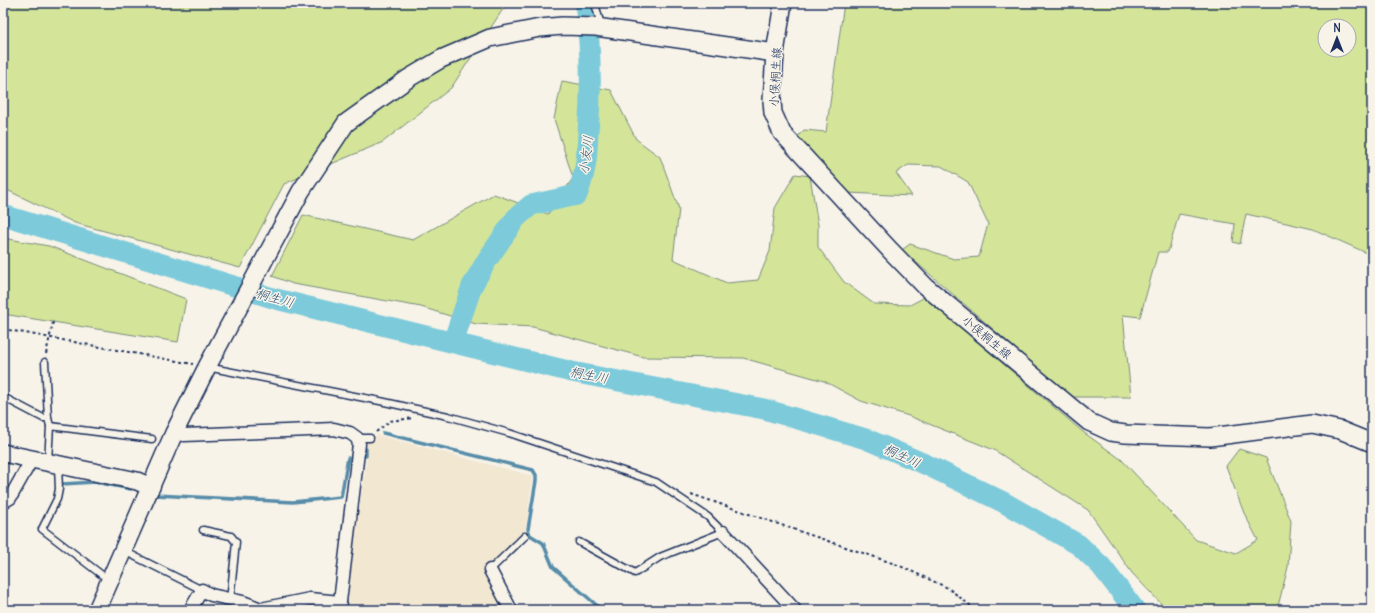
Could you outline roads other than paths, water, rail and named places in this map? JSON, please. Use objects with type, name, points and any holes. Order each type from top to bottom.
[{"type":"street","name":"小俣桐生線","points":[[783,3],[775,53],[772,100],[773,113],[777,124],[789,142],[926,286],[1089,422],[1111,432],[1125,434],[1210,437],[1312,424],[1340,430],[1372,443]]},
{"type":"street","points":[[97,610],[205,365],[302,191],[346,123],[409,78],[459,50],[490,38],[540,28],[593,27],[775,53]]},
{"type":"street","points":[[174,433],[184,435],[334,429],[350,433],[357,438],[359,444],[339,606],[310,599],[261,609],[243,602],[211,595],[202,590],[190,610]]},
{"type":"street","points":[[3,453],[137,481],[151,486]]},
{"type":"street","points":[[3,502],[10,498],[46,462]]},
{"type":"street","points":[[723,532],[795,610]]},
{"type":"street","points":[[490,570],[511,610]]},
{"type":"lane","points":[[593,27],[596,3]]},
{"type":"lane","points":[[46,360],[48,418],[50,426],[46,462],[59,489],[57,499],[42,529],[102,575],[111,578]]},
{"type":"lane","points":[[205,365],[448,416],[509,433],[656,482],[708,517],[723,532],[660,557],[635,573],[579,542]]},
{"type":"lane","points":[[3,397],[43,418],[48,418]]},
{"type":"lane","points":[[50,426],[152,439]]},
{"type":"lane","points":[[357,438],[370,438]]},
{"type":"lane","points":[[203,530],[231,536],[236,542],[230,600]]},
{"type":"lane","points":[[490,570],[525,536]]},
{"type":"lane","points":[[123,551],[202,590]]},
{"type":"waterway","name":"小友川","points":[[453,342],[472,286],[487,260],[516,218],[531,205],[577,195],[586,164],[590,99],[590,52],[585,3]]},
{"type":"waterway","name":"桐生川","points":[[3,215],[276,299],[572,372],[764,409],[866,439],[927,465],[1003,502],[1079,545],[1101,566],[1135,610]]},
{"type":"waterway","points":[[383,433],[533,470],[536,475],[536,481],[528,529],[530,535],[543,543],[553,567],[602,610]]},
{"type":"waterway","points":[[366,449],[366,456]]},
{"type":"waterway","points":[[155,495],[293,502],[341,497],[348,458]]},
{"type":"waterway","points":[[62,484],[95,482],[131,489]]}]
